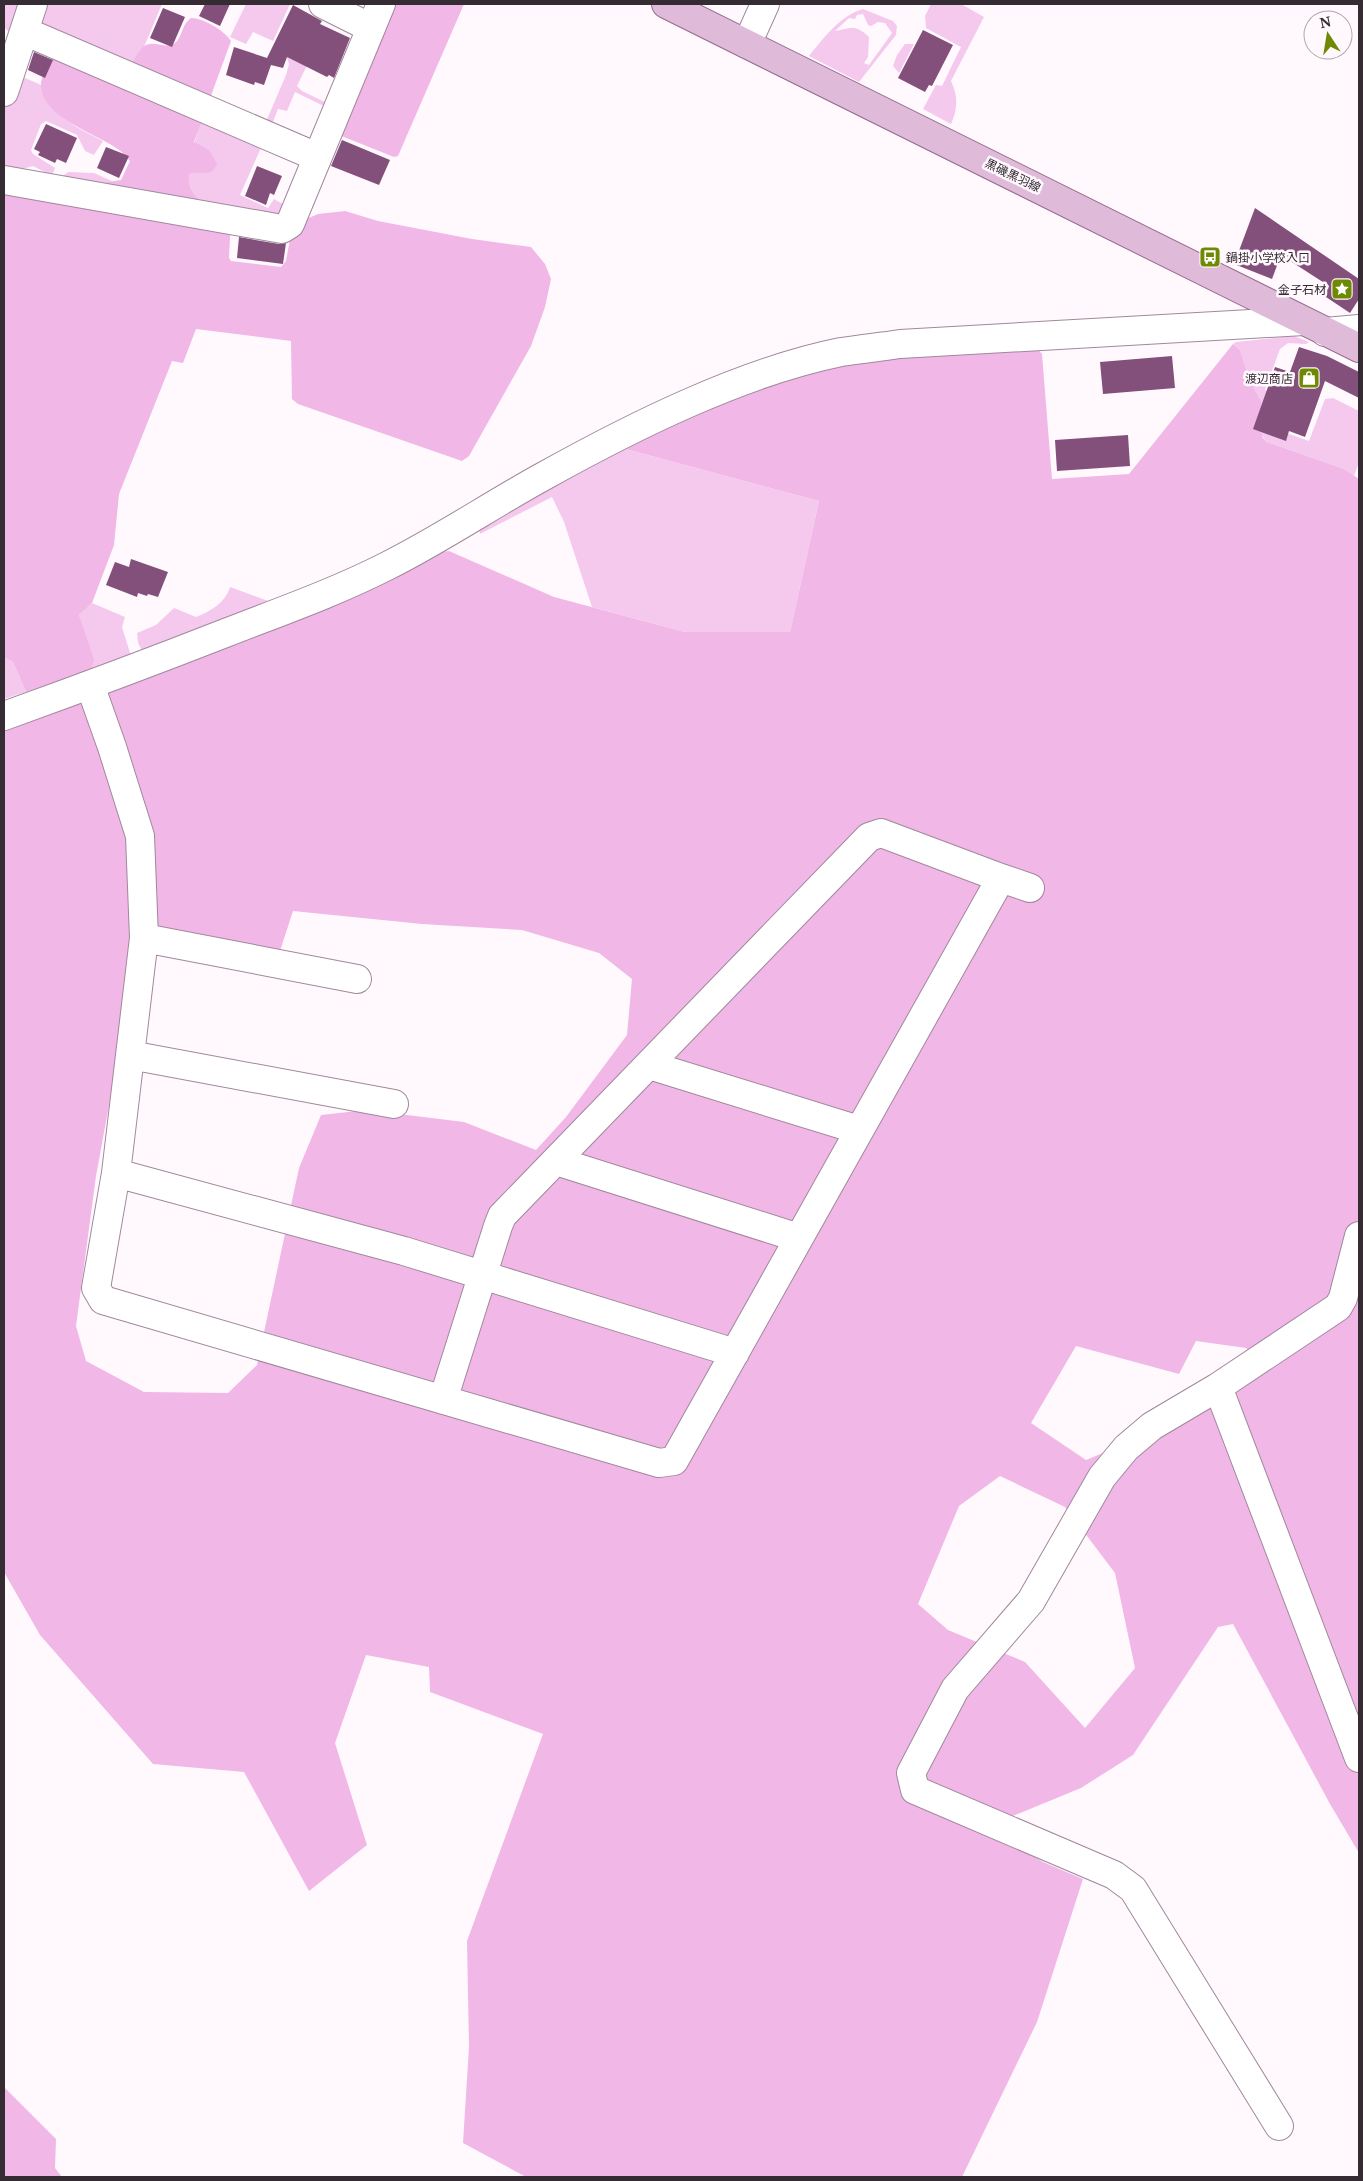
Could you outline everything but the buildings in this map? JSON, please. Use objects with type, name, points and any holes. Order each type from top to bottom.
[{"type":"main road","name":"黒磯黒羽線","points":[[666,4],[1085,210],[1359,348]]},
{"type":"street","points":[[4,92],[33,4]]},
{"type":"street","points":[[4,180],[282,229],[290,224],[376,16],[323,4]]},
{"type":"street","points":[[747,44],[765,4]]},
{"type":"street","points":[[24,31],[317,157]]},
{"type":"street","points":[[4,716],[90,686],[314,599],[384,568],[431,543],[543,476],[632,429],[713,394],[779,369],[841,352],[900,344],[1315,326],[1359,329]]},
{"type":"street","points":[[90,686],[112,747],[140,836],[144,938],[116,1173],[96,1288],[103,1300],[659,1463],[674,1461],[1001,878]]},
{"type":"street","points":[[443,1400],[502,1216],[869,838],[881,833],[1030,888]]},
{"type":"street","points":[[144,938],[357,979]]},
{"type":"street","points":[[130,1055],[394,1104]]},
{"type":"street","points":[[649,1065],[859,1130]]},
{"type":"street","points":[[556,1161],[799,1238]]},
{"type":"street","points":[[116,1173],[404,1251],[734,1353]]},
{"type":"street","points":[[1279,2126],[1133,1890],[1114,1875],[915,1790],[911,1773],[955,1689],[1031,1601],[1102,1477],[1126,1448],[1152,1426],[1218,1388],[1338,1308],[1354,1272],[1359,1236]]},
{"type":"street","points":[[1218,1388],[1359,1758]]},
{"type":"shaded area","points":[[4,4],[26,4],[15,36],[4,28]]},
{"type":"shaded area","points":[[38,4],[162,4],[144,47],[129,70],[34,27]]},
{"type":"shaded area","points":[[246,4],[290,4],[273,41],[253,32],[246,44],[230,37]]},
{"type":"shaded area","points":[[368,4],[464,4],[398,156],[394,157],[339,135]]},
{"type":"shaded area","points":[[931,4],[961,4],[984,17],[951,81],[956,102],[951,124],[923,109],[936,85],[942,86],[961,47],[926,28],[925,16]]},
{"type":"shaded area","points":[[863,9],[893,21],[897,26],[896,35],[859,82],[809,56],[839,22],[854,12]],"holes":[[[863,14],[868,25],[871,26],[878,22],[885,23],[892,33],[869,65],[864,63],[868,57],[869,37],[860,30],[853,28],[835,31],[849,18],[855,19],[857,15]]]},
{"type":"shaded area","points":[[191,18],[213,25],[231,41],[194,142],[209,150],[217,164],[213,171],[189,174],[189,183],[195,196],[201,201],[231,216],[229,258],[231,261],[281,267],[286,261],[290,239],[304,220],[318,214],[345,211],[378,221],[472,239],[531,247],[545,264],[551,279],[545,307],[531,346],[469,456],[462,461],[298,404],[292,399],[291,341],[196,329],[183,363],[172,361],[119,494],[114,545],[92,603],[79,615],[94,660],[91,670],[26,692],[13,662],[4,657],[4,183],[88,185],[121,180],[130,161],[120,151],[72,124],[51,108],[44,98],[41,86],[44,74],[53,54],[124,77],[143,47],[151,44],[173,44],[177,41],[186,23]]},
{"type":"shaded area","points":[[319,41],[297,86],[302,91],[329,104],[330,109],[295,92],[287,111],[278,109],[271,127],[265,124],[286,75],[289,64],[286,55]]},
{"type":"shaded area","points":[[905,44],[914,44],[899,73],[893,66],[897,55]]},
{"type":"shaded area","points":[[16,74],[41,85],[50,105],[57,112],[74,125],[103,141],[94,155],[85,151],[77,135],[46,121],[41,124],[31,150],[33,154],[55,168],[53,173],[49,174],[33,166],[4,174],[4,110]]},
{"type":"shaded area","points":[[203,113],[264,141],[240,195],[268,208],[274,199],[290,208],[285,219],[230,214],[207,205],[193,194],[188,185],[189,169]]},
{"type":"shaded area","points":[[68,172],[94,173],[114,182],[88,185],[62,177]]},
{"type":"shaded area","points":[[1294,336],[1309,342],[1306,344],[1288,343],[1280,349],[1265,390],[1284,398],[1275,429],[1309,441],[1325,399],[1333,398],[1359,411],[1359,462],[1354,476],[1344,469],[1267,442],[1262,436],[1261,401],[1250,381],[1240,350],[1233,344],[1236,342]]},
{"type":"shaded area","points":[[1233,344],[1240,350],[1250,381],[1261,401],[1262,437],[1267,442],[1344,469],[1359,479],[1359,1853],[1330,1804],[1233,1624],[1218,1627],[1133,1755],[1081,1788],[986,1827],[1043,1862],[1083,1879],[1037,2022],[962,2177],[526,2177],[463,2143],[469,2047],[467,1941],[543,1734],[430,1692],[429,1667],[366,1655],[335,1743],[367,1845],[309,1891],[244,1772],[153,1764],[40,1635],[4,1572],[4,726],[438,552],[449,551],[554,597],[685,632],[790,632],[819,501],[622,448],[724,398],[844,359],[1037,348],[1042,354],[1052,479],[1129,474]],"holes":[[[293,911],[422,924],[522,930],[599,953],[632,979],[627,1035],[566,1117],[536,1150],[464,1122],[366,1110],[321,1115],[299,1168],[257,1365],[228,1393],[144,1392],[86,1361],[76,1326],[96,1176],[114,1078],[135,928],[279,954]],[[1196,1341],[1246,1348],[1261,1367],[1146,1435],[1086,1460],[1031,1423],[1076,1346],[1179,1374]],[[1000,1476],[1065,1507],[1115,1573],[1135,1668],[1085,1728],[1025,1662],[948,1630],[918,1604],[959,1506]]]},
{"type":"shaded area","points":[[622,448],[819,501],[790,632],[685,632],[592,607],[564,522],[552,497],[480,534],[479,528]]},
{"type":"shaded area","points":[[230,587],[276,604],[142,651],[138,643],[137,633],[156,625],[174,608],[196,617],[207,612],[225,598]]},
{"type":"shaded area","points":[[92,603],[125,617],[122,627],[131,656],[91,670],[79,615]]},
{"type":"shaded area","points":[[4,657],[13,662],[26,692],[4,699]]},
{"type":"shaded area","points":[[4,2087],[56,2139],[55,2168],[62,2177],[4,2177]]},
{"type":"place","name":"鍋掛小学校入口","points":[[1210,257]]},
{"type":"place","name":"金子石材","points":[[1342,289]]},
{"type":"place","name":"渡辺商店","points":[[1309,378]]}]
